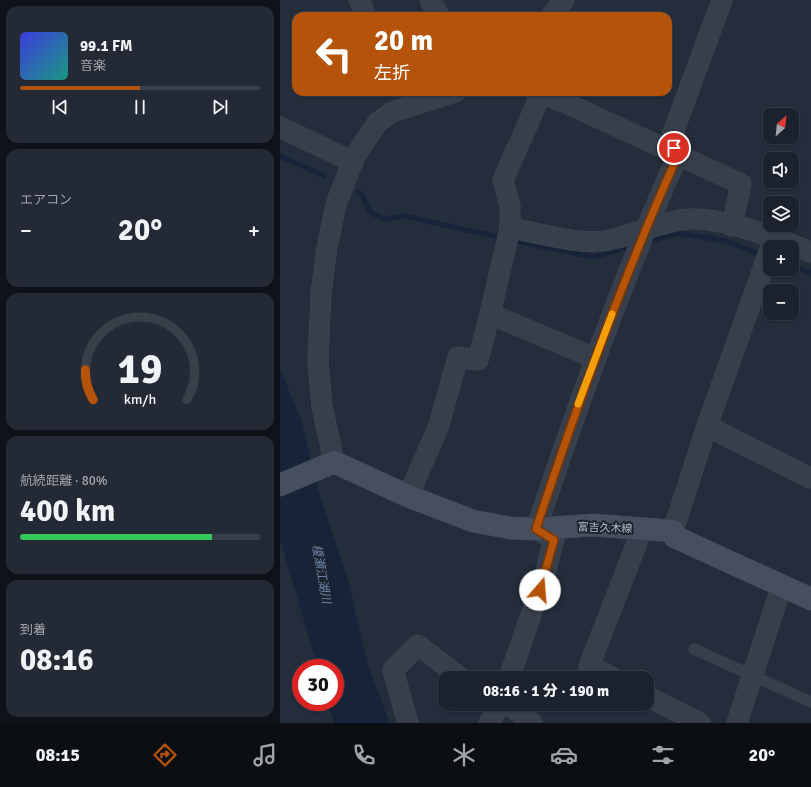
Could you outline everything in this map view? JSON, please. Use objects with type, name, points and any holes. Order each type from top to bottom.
[{"type":"main road","points":[[280,485],[328,464]]},
{"type":"main road","name":"富吉久木線","points":[[328,464],[473,521],[510,528],[536,529],[593,525],[642,530],[673,531]]},
{"type":"main road","points":[[673,531],[676,537],[811,598]]},
{"type":"street","points":[[359,0],[364,12]]},
{"type":"street","points":[[430,0],[437,12]]},
{"type":"street","points":[[543,0],[549,12]]},
{"type":"street","points":[[554,12],[564,0]]},
{"type":"street","points":[[678,155],[670,142],[722,0]]},
{"type":"street","points":[[328,464],[318,362],[321,293],[327,248],[336,204],[353,162],[377,123],[392,112],[404,100],[430,96]]},
{"type":"street","points":[[408,496],[438,428],[458,357],[478,360],[509,236],[510,206],[503,180],[537,96]]},
{"type":"street","points":[[546,96],[566,103],[741,184],[732,226]]},
{"type":"street","points":[[280,128],[353,162]]},
{"type":"street","points":[[511,671],[545,575],[554,540],[536,529],[595,358],[640,241],[678,155]]},
{"type":"street","points":[[509,236],[603,242],[640,241],[687,219],[705,220],[732,226],[763,244]]},
{"type":"street","points":[[799,251],[811,252]]},
{"type":"street","points":[[673,531],[707,426],[763,268]]},
{"type":"street","points":[[490,314],[595,358]]},
{"type":"street","points":[[707,426],[811,478]]},
{"type":"street","points":[[599,671],[589,666],[642,530]]},
{"type":"street","points":[[737,723],[782,585]]},
{"type":"street","points":[[408,723],[393,670],[418,645],[452,671]]},
{"type":"street","points":[[654,700],[700,723]]},
{"type":"street","points":[[505,711],[532,723]]},
{"type":"lane","points":[[694,650],[811,702]]},
{"type":"water","name":"榎瀬江湖川","points":[[280,369],[302,422],[317,487],[348,580],[368,666],[390,723],[334,723],[331,711],[344,711],[344,659],[315,659],[280,540],[280,497],[284,494],[280,486]]},
{"type":"waterway","points":[[280,156],[324,176]]},
{"type":"waterway","points":[[358,192],[363,197],[369,210],[373,214],[385,219],[404,216],[503,238]]},
{"type":"waterway","points":[[647,242],[678,233],[726,241],[763,256]]},
{"type":"waterway","points":[[511,240],[593,257],[634,246]]},
{"type":"waterway","points":[[799,269],[811,273]]},
{"type":"slow traffic","points":[[578,404],[612,314]]},
{"type":"route","points":[[540,590],[554,540],[536,529],[594,360],[641,238],[678,155],[674,148]]}]
